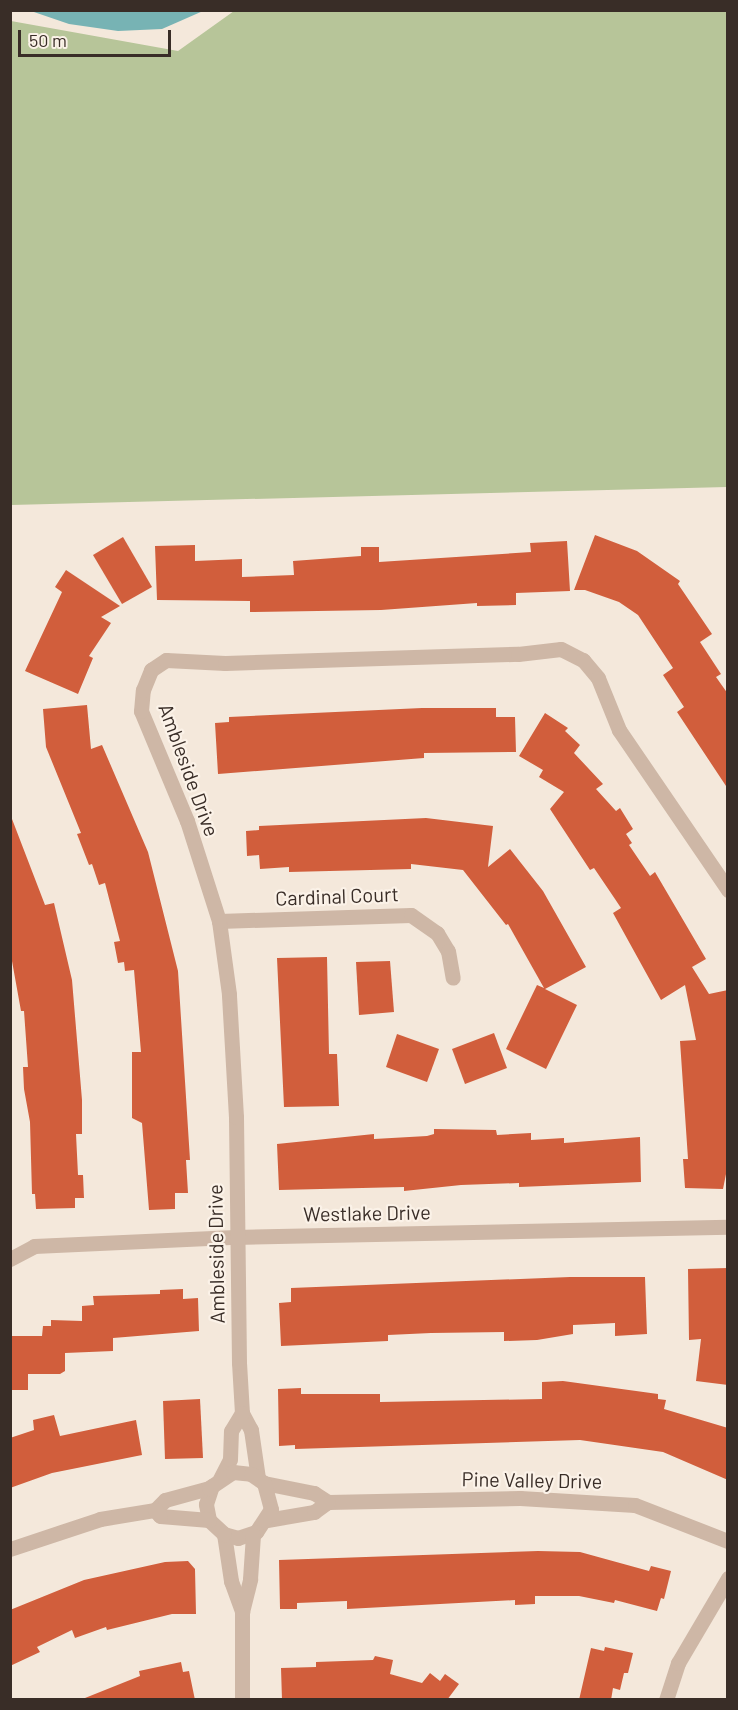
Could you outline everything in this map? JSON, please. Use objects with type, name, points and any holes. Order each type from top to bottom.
[{"type":"street","name":"Ambleside Drive","points":[[261,1480],[250,1430],[242,1413],[235,1237],[235,1106],[229,994],[219,921],[187,821],[141,711],[143,690],[151,670],[166,660],[237,663],[518,654],[561,649],[583,660],[598,678],[619,730],[728,890]]},
{"type":"street","name":"Cardinal Court","points":[[219,921],[411,915],[437,933],[448,951],[453,978]]},
{"type":"street","name":"Westlake Drive","points":[[10,1259],[34,1246],[235,1237],[728,1227]]},
{"type":"street","name":"Ambleside Drive","points":[[216,1482],[230,1459],[231,1431],[242,1413]]},
{"type":"street","name":"Pine Valley Drive","points":[[10,1549],[100,1520],[155,1510],[165,1500],[240,1471],[261,1480],[314,1493],[328,1502],[520,1498],[635,1505],[728,1540]]},
{"type":"street","points":[[216,1482],[206,1504],[209,1520],[224,1534],[238,1538],[253,1535],[267,1520],[270,1499],[261,1480]]},
{"type":"street","name":"Pine Valley Drive","points":[[267,1520],[314,1512],[328,1502]]},
{"type":"street","name":"Pine Valley Drive","points":[[155,1510],[160,1516],[209,1520]]},
{"type":"street","points":[[224,1534],[231,1581],[242,1612]]},
{"type":"street","points":[[242,1700],[242,1612],[250,1579],[253,1535]]},
{"type":"street","points":[[666,1700],[678,1663],[728,1578]]},
{"type":"green space","points":[[234,11],[727,11],[727,487],[11,505],[11,21],[178,51]]},
{"type":"water","points":[[31,11],[203,11],[162,29],[118,31],[69,24]]},
{"type":"building","points":[[595,535],[637,551],[680,581],[678,584],[712,634],[700,642],[721,674],[716,677],[728,694],[728,789],[677,712],[684,707],[663,675],[673,668],[638,615],[619,602],[585,590],[574,590]]},
{"type":"building","points":[[123,537],[152,587],[122,604],[93,555]]},
{"type":"building","points":[[567,541],[570,591],[516,593],[516,605],[477,606],[477,603],[381,610],[250,612],[250,601],[157,600],[155,546],[195,545],[195,561],[242,559],[242,577],[294,575],[293,561],[361,556],[361,547],[379,547],[379,562],[531,552],[530,543]]},
{"type":"building","points":[[66,570],[120,606],[101,617],[111,623],[89,656],[93,658],[78,694],[25,671],[62,592],[55,587]]},
{"type":"building","points":[[87,705],[91,749],[102,745],[148,852],[178,971],[190,1160],[186,1160],[188,1193],[175,1193],[175,1209],[149,1210],[142,1123],[132,1118],[132,1052],[141,1052],[134,970],[125,971],[124,962],[118,963],[114,942],[120,941],[105,883],[99,885],[92,864],[89,865],[77,834],[81,833],[46,747],[43,709]]},
{"type":"building","points":[[422,708],[496,708],[496,717],[515,717],[516,752],[424,753],[424,758],[218,774],[215,723],[229,722],[229,717]]},
{"type":"building","points":[[545,713],[568,728],[565,731],[580,745],[574,753],[603,784],[596,789],[616,811],[620,808],[633,829],[626,834],[632,843],[629,845],[650,876],[655,872],[706,959],[692,967],[709,994],[728,990],[728,1164],[723,1189],[685,1188],[683,1159],[688,1159],[680,1041],[696,1040],[685,985],[661,1000],[613,913],[621,908],[594,868],[590,870],[550,809],[564,792],[539,777],[543,770],[519,756]]},
{"type":"building","points":[[426,818],[493,826],[488,867],[510,849],[543,891],[586,967],[545,989],[577,1005],[546,1069],[506,1049],[537,985],[544,988],[508,924],[506,925],[463,870],[411,864],[411,869],[289,872],[289,867],[260,869],[259,855],[247,856],[246,831],[259,830],[259,826]]},
{"type":"building","points":[[12,819],[45,905],[54,903],[72,980],[82,1100],[82,1134],[76,1134],[78,1175],[83,1175],[84,1198],[75,1198],[75,1208],[36,1209],[35,1194],[32,1194],[30,1122],[23,1067],[28,1067],[24,1011],[21,1011],[10,950]]},
{"type":"building","points":[[327,957],[329,1054],[337,1054],[339,1106],[284,1107],[277,958]]},
{"type":"building","points":[[390,961],[394,1012],[359,1015],[356,962]]},
{"type":"building","points":[[494,1033],[507,1068],[465,1084],[452,1049]]},
{"type":"building","points":[[397,1034],[439,1049],[427,1082],[386,1067]]},
{"type":"building","points":[[434,1129],[496,1130],[497,1135],[531,1133],[531,1140],[564,1138],[564,1143],[640,1137],[641,1182],[519,1187],[519,1183],[461,1185],[404,1191],[404,1187],[279,1190],[277,1144],[374,1134],[374,1139],[427,1136],[434,1134]]},
{"type":"building","points":[[728,1268],[728,1385],[696,1381],[701,1339],[689,1340],[688,1269]]},
{"type":"building","points":[[570,1277],[645,1277],[647,1334],[615,1336],[615,1323],[573,1325],[573,1334],[537,1340],[504,1341],[504,1332],[431,1333],[388,1335],[388,1341],[281,1346],[279,1303],[291,1302],[291,1288]]},
{"type":"building","points":[[183,1289],[183,1299],[198,1298],[199,1331],[113,1338],[113,1351],[65,1353],[65,1371],[60,1374],[28,1374],[28,1390],[10,1390],[10,1336],[42,1336],[43,1326],[51,1326],[51,1320],[82,1321],[82,1306],[94,1305],[93,1296],[160,1294],[160,1290]]},
{"type":"building","points":[[563,1381],[658,1394],[658,1399],[666,1400],[664,1409],[728,1428],[728,1480],[663,1452],[580,1440],[295,1449],[295,1445],[279,1446],[278,1389],[301,1388],[301,1394],[380,1394],[380,1402],[542,1399],[542,1382]]},
{"type":"building","points":[[200,1399],[203,1458],[165,1459],[163,1401]]},
{"type":"building","points":[[54,1415],[60,1436],[136,1420],[142,1455],[52,1473],[10,1488],[10,1438],[34,1430],[33,1420]]},
{"type":"building","points":[[538,1551],[580,1552],[649,1571],[651,1566],[671,1571],[664,1599],[661,1598],[657,1611],[615,1600],[614,1603],[579,1596],[535,1596],[535,1604],[515,1605],[515,1600],[347,1609],[347,1601],[297,1603],[297,1609],[280,1609],[279,1560]]},
{"type":"building","points":[[188,1561],[195,1569],[196,1614],[172,1614],[107,1630],[106,1627],[75,1638],[72,1630],[37,1647],[40,1652],[10,1666],[10,1610],[84,1580],[165,1562]]},
{"type":"building","points":[[605,1647],[633,1653],[628,1673],[624,1673],[620,1690],[613,1688],[611,1700],[579,1700],[591,1648],[604,1651]]},
{"type":"building","points":[[375,1656],[393,1660],[390,1674],[422,1683],[430,1673],[440,1681],[445,1674],[459,1684],[447,1700],[282,1700],[281,1668],[316,1667],[316,1662],[373,1660]]},
{"type":"building","points":[[181,1662],[183,1672],[189,1671],[195,1700],[80,1700],[140,1676],[139,1671]]}]
